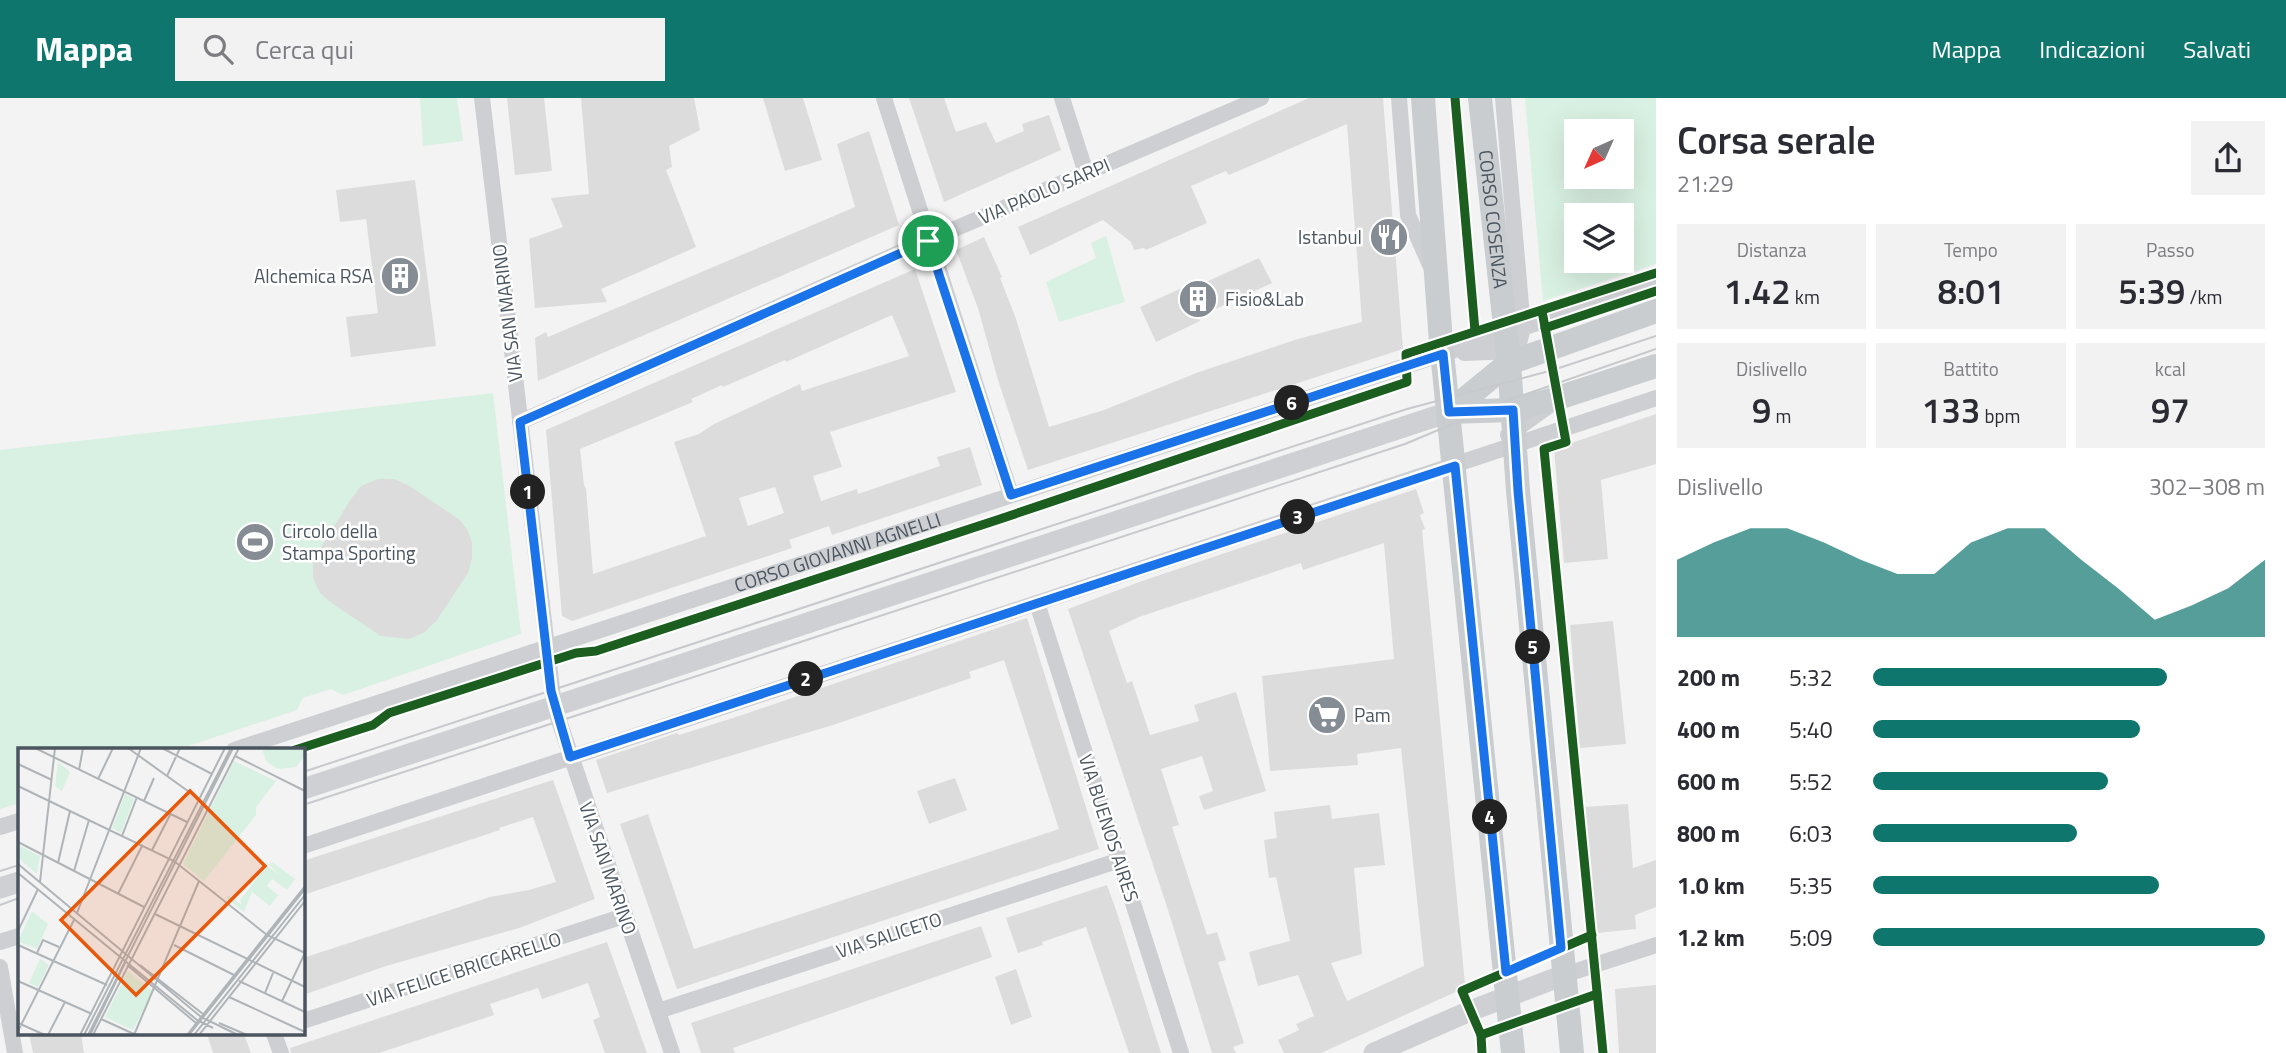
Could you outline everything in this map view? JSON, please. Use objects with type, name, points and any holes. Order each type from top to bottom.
[{"type":"main road","points":[[1423,98],[1443,354],[1513,1053]]},
{"type":"main road","name":"CORSO COSENZA","points":[[1480,98],[1512,345],[1518,491],[1572,1053]]},
{"type":"main road","name":"CORSO GIOVANNI AGNELLI","points":[[304,789],[1449,412],[1512,345],[1549,348],[1656,311]]},
{"type":"main road","name":"CORSO GIOVANNI AGNELLI","points":[[1449,412],[1515,429],[1558,398],[1656,366]]},
{"type":"main road","points":[[0,888],[18,881]]},
{"type":"main road","points":[[1374,1053],[1508,995],[1564,975]]},
{"type":"street","name":"VIA SAN MARINO","points":[[482,98],[554,706],[673,1053]]},
{"type":"street","points":[[884,98],[1011,495]]},
{"type":"street","points":[[1062,98],[1086,173]]},
{"type":"street","name":"VIA PAOLO SARPI","points":[[520,422],[928,241],[1261,98]]},
{"type":"street","points":[[1399,98],[1408,215],[1437,280]]},
{"type":"street","name":"CORSO COSENZA","points":[[1503,98],[1512,345]]},
{"type":"street","name":"CORSO GIOVANNI AGNELLI","points":[[240,748],[1443,354],[1512,345],[1656,284]]},
{"type":"street","name":"CORSO GIOVANNI AGNELLI","points":[[304,846],[1455,466],[1515,429],[1656,398]]},
{"type":"street","name":"VIA BUENOS AIRES","points":[[1037,603],[1181,1053]]},
{"type":"street","points":[[0,827],[18,821]]},
{"type":"street","name":"VIA SALICETO","points":[[658,1011],[1120,860]]},
{"type":"street","name":"VIA FELICE BRICCARELLO","points":[[304,1021],[624,916]]},
{"type":"street","points":[[0,942],[18,936]]},
{"type":"street","points":[[1564,975],[1656,945]]},
{"type":"street","points":[[0,967],[15,1053]]},
{"type":"street","points":[[274,1035],[281,1053]]},
{"type":"green space","points":[[420,98],[457,98],[463,141],[423,146]]},
{"type":"green space","points":[[1525,98],[1656,98],[1656,264],[1634,271],[1634,203],[1564,203],[1564,273],[1629,273],[1543,301]]},
{"type":"green space","points":[[1106,236],[1125,302],[1059,322],[1046,282],[1096,258],[1091,243]]},
{"type":"green space","name":"Circolo della Stampa Sporting","points":[[493,393],[521,634],[343,695],[331,689],[303,698],[297,710],[182,748],[18,748],[18,803],[0,809],[0,450]]},
{"type":"building","points":[[507,98],[544,98],[552,171],[515,175]]},
{"type":"building","points":[[581,98],[694,98],[700,130],[669,146],[672,167],[666,170],[696,247],[601,289],[607,302],[535,308],[529,239],[563,227],[551,198],[589,194]]},
{"type":"building","points":[[763,98],[803,98],[822,160],[785,171]]},
{"type":"building","points":[[909,98],[944,98],[956,132],[986,122],[996,143],[1024,131],[1022,124],[1049,115],[1061,150],[944,202]]},
{"type":"building","points":[[1309,98],[1383,98],[1403,349],[1028,470],[998,380],[978,308],[956,250],[984,237],[1002,277],[1000,278],[1015,316],[1049,427],[1104,410],[1199,372],[1298,339],[1362,322],[1347,124],[1229,175],[1226,171],[1191,186],[1207,223],[1146,250],[1134,250],[1131,242],[1103,220],[1030,255],[1018,227]]},
{"type":"building","points":[[869,131],[899,225],[538,381],[535,338],[546,332],[548,337],[855,207],[837,144]]},
{"type":"building","name":"Alchemica RSA","points":[[415,180],[436,346],[351,357],[346,317],[378,313],[366,219],[340,222],[336,190]]},
{"type":"building","name":"Fisio&Lab","points":[[1259,258],[1272,283],[1198,317],[1200,321],[1156,342],[1140,307],[1184,287],[1186,291]]},
{"type":"building","points":[[915,269],[956,392],[830,432],[842,467],[813,476],[821,501],[857,489],[858,494],[940,466],[937,457],[970,447],[982,485],[832,535],[829,526],[789,540],[792,548],[572,621],[562,616],[546,430]],"holes":[[[892,315],[909,356],[802,391],[800,384],[714,424],[699,434],[674,442],[706,536],[593,574],[580,449],[693,402],[691,399],[722,385],[723,387],[785,360],[786,362]],[[775,487],[784,513],[748,526],[739,498]]]},
{"type":"building","points":[[1656,414],[1656,464],[1601,480],[1608,559],[1564,563],[1554,449]]},
{"type":"building","points":[[378,479],[394,479],[408,485],[460,520],[472,543],[468,573],[437,620],[425,632],[409,639],[381,636],[320,593],[313,578],[313,560],[351,499],[361,486]]},
{"type":"building","points":[[1416,489],[1424,513],[1420,515],[1425,529],[1422,530],[1465,984],[1460,990],[1321,1053],[1284,1053],[1278,1040],[1299,1030],[1296,1024],[1314,1016],[1298,975],[1258,986],[1249,952],[1290,941],[1276,877],[1269,878],[1264,840],[1277,838],[1274,812],[1330,805],[1332,819],[1379,813],[1385,865],[1354,868],[1362,954],[1331,963],[1347,1001],[1424,966],[1401,748],[1357,754],[1358,765],[1270,771],[1262,676],[1394,659],[1384,543],[1303,570],[1301,563],[1139,617],[1109,631],[1127,683],[1132,681],[1150,735],[1199,721],[1194,705],[1236,692],[1266,791],[1204,810],[1199,796],[1213,791],[1202,756],[1161,769],[1179,825],[1172,827],[1207,935],[1217,932],[1226,960],[1218,962],[1244,1043],[1233,1047],[1236,1053],[1212,1053],[1168,910],[1068,609],[1142,581]]},
{"type":"building","points":[[1027,618],[1099,849],[677,989],[620,824],[648,814],[694,949],[1059,829],[1004,660],[969,672],[971,678],[833,725],[607,793],[596,760],[736,717]]},
{"type":"building","points":[[1613,621],[1626,744],[1580,748],[1570,625]]},
{"type":"building","points":[[955,778],[967,810],[929,824],[917,791]]},
{"type":"building","points":[[553,780],[595,899],[519,928],[386,966],[304,995],[304,958],[490,897],[556,882],[533,817],[304,895],[304,861]]},
{"type":"building","points":[[1628,804],[1633,868],[1656,860],[1656,907],[1635,915],[1636,929],[1597,933],[1584,807]]},
{"type":"building","points":[[1107,885],[1161,1053],[1129,1053],[1086,927],[1018,953],[1006,918]]},
{"type":"building","points":[[981,926],[992,957],[733,1048],[735,1053],[701,1053],[691,1023]]},
{"type":"building","points":[[607,942],[647,1053],[605,1053],[593,1020],[600,1017],[588,983],[542,999],[538,988],[490,1004],[494,1015],[379,1053],[291,1053],[290,1048]]},
{"type":"building","points":[[1016,969],[1032,1017],[1011,1025],[995,977]]},
{"type":"building","points":[[1656,985],[1656,1053],[1619,1053],[1615,989]]},
{"type":"building","points":[[29,1035],[81,1035],[84,1053],[33,1053]]},
{"type":"building","points":[[207,1035],[244,1035],[251,1053],[213,1053]]},
{"type":"tram line","points":[[304,772],[1407,409],[1553,370],[1656,336]]},
{"type":"tram line","points":[[304,805],[1405,444],[1512,399],[1656,349]]},
{"type":"tram line","points":[[0,871],[18,865]]},
{"type":"tram line","points":[[0,905],[18,898]]},
{"type":"cycle path","points":[[1455,98],[1475,331]]},
{"type":"cycle path","points":[[301,748],[373,725],[389,713],[576,653],[596,651],[1407,382],[1406,354],[1656,273]]},
{"type":"cycle path","points":[[1545,328],[1656,291]]},
{"type":"cycle path","points":[[1542,311],[1566,442],[1544,449],[1603,1053]]},
{"type":"cycle path","points":[[1482,1053],[1481,1035],[1462,991],[1592,935]]},
{"type":"cycle path","points":[[1481,1035],[1597,994]]},
{"type":"place","name":"Istanbul","points":[[1389,237]]},
{"type":"place","name":"Alchemica RSA","points":[[400,276]]},
{"type":"place","name":"Fisio&Lab","points":[[1198,299]]},
{"type":"place","name":"Circolo della Stampa Sporting","points":[[255,542]]},
{"type":"place","name":"Pam","points":[[1327,715]]},
{"type":"route","points":[[928,241],[1011,495],[1443,354],[1449,412],[1513,410],[1518,491],[1561,948],[1506,972],[1455,466],[570,757],[551,691],[520,422],[928,241]]}]
